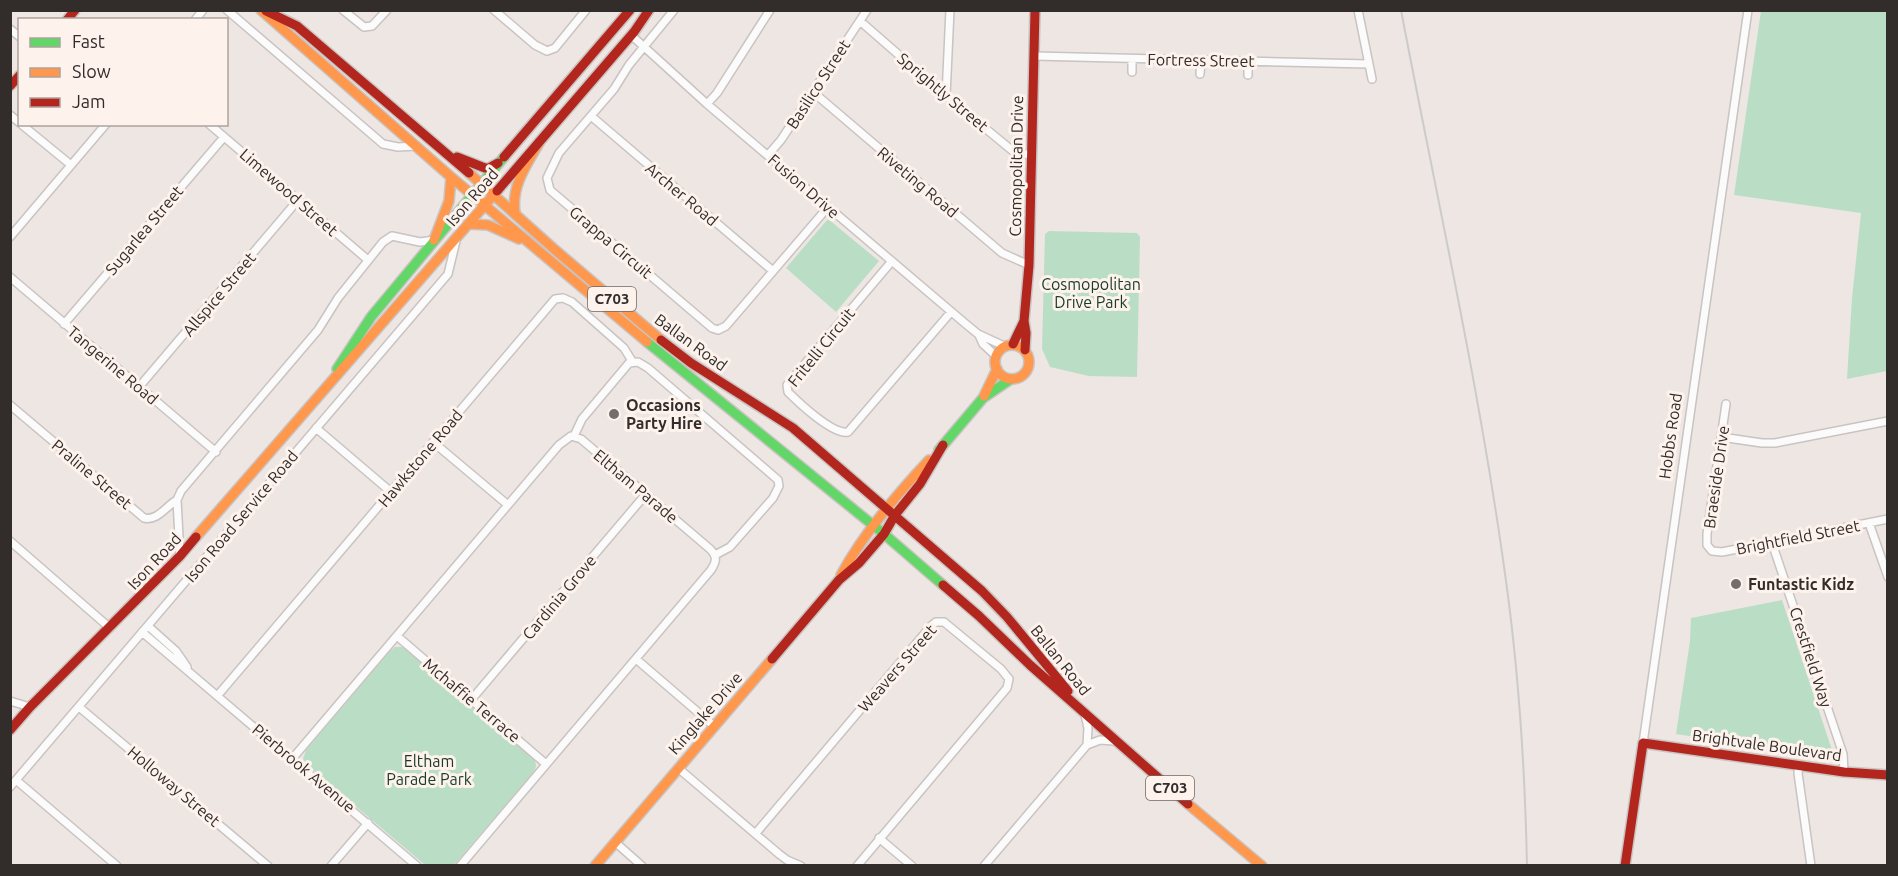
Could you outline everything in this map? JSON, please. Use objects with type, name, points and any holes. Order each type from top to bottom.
[{"type":"main road","name":"Ballan Road","points":[[263,10],[451,177],[669,360],[884,534],[979,616],[1084,713],[1262,866]]},
{"type":"main road","name":"Ballan Road","points":[[263,10],[297,26],[662,341],[691,363],[793,428],[887,508],[982,591],[1007,617],[1084,713]]},
{"type":"main road","name":"Ison Road","points":[[316,401],[371,317],[481,183],[630,10]]},
{"type":"main road","name":"Ison Road","points":[[10,730],[180,556],[539,143],[631,35],[649,10]]},
{"type":"main road","name":"Cosmopolitan Drive","points":[[1025,350],[1024,321],[1029,265],[1035,10]]},
{"type":"main road","points":[[611,32],[621,30],[631,35]]},
{"type":"main road","points":[[515,212],[512,198],[539,143]]},
{"type":"main road","points":[[441,148],[480,166],[489,168],[498,163]]},
{"type":"main road","points":[[434,240],[448,202],[452,186],[451,177]]},
{"type":"main road","points":[[468,224],[478,222],[485,224],[536,247]]},
{"type":"main road","name":"Cosmopolitan Drive","points":[[1009,345],[1024,321]]},
{"type":"main road","points":[[874,527],[902,489],[983,398],[997,369],[996,356],[1009,345],[1025,350],[1030,363],[1027,371],[983,398]]},
{"type":"main road","points":[[997,369],[1003,376],[1011,379]]},
{"type":"main road","points":[[884,534],[895,515],[920,484],[943,445]]},
{"type":"main road","name":"Kinglake Drive","points":[[839,579],[850,558],[874,527]]},
{"type":"main road","name":"Kinglake Drive","points":[[595,866],[839,579],[859,563],[884,534]]},
{"type":"main road","name":"Ison Road","points":[[10,720],[30,707]]},
{"type":"main road","name":"Brightvale Boulevard","points":[[1642,742],[1844,772],[1887,775]]},
{"type":"main road","name":"Hobbs Road","points":[[1625,866],[1642,742]]},
{"type":"street","points":[[227,10],[382,144],[398,147],[416,146]]},
{"type":"street","points":[[343,10],[364,27],[372,26],[387,10]]},
{"type":"street","points":[[494,10],[535,45],[547,51],[555,48],[586,10]]},
{"type":"street","name":"Grappa Circuit","points":[[674,10],[625,70],[614,89],[560,153],[547,178],[550,190],[715,330],[726,326],[828,207]]},
{"type":"street","points":[[707,104],[717,93],[770,10]]},
{"type":"street","name":"Basilico Street","points":[[768,155],[781,140],[867,10]]},
{"type":"street","points":[[946,96],[950,10]]},
{"type":"street","points":[[1358,10],[1372,80]]},
{"type":"street","name":"Hobbs Road","points":[[1642,742],[1748,10]]},
{"type":"street","name":"Sprightly Street","points":[[860,21],[1014,152],[1031,155]]},
{"type":"street","name":"Fusion Drive","points":[[631,35],[707,104],[951,312],[978,334],[1009,345]]},
{"type":"street","name":"Fortress Street","points":[[1034,56],[1369,64]]},
{"type":"street","points":[[1132,59],[1132,72]]},
{"type":"street","points":[[1200,74],[1201,60]]},
{"type":"street","points":[[1248,62],[1248,75]]},
{"type":"street","name":"Riveting Road","points":[[813,92],[1002,254],[1029,265]]},
{"type":"street","name":"Archer Road","points":[[591,116],[773,271]]},
{"type":"street","points":[[22,126],[71,165]]},
{"type":"street","points":[[10,237],[104,126]]},
{"type":"street","name":"Limewood Street","points":[[211,126],[368,260]]},
{"type":"street","name":"Sugarlea Street","points":[[64,324],[224,137]]},
{"type":"street","name":"Allspice Street","points":[[139,387],[298,200]]},
{"type":"street","points":[[177,500],[181,491],[318,330],[338,298],[387,237],[420,242],[434,240]]},
{"type":"street","name":"Ison Road Service Road","points":[[10,787],[448,274],[456,237]]},
{"type":"street","name":"Fritelli Circuit","points":[[892,261],[789,382],[787,389],[790,395],[814,415],[838,432],[845,434],[951,312]]},
{"type":"street","name":"Tangerine Road","points":[[10,277],[216,452]]},
{"type":"street","name":"Hawkstone Road","points":[[218,695],[551,303],[559,298],[572,302],[624,348],[632,361]]},
{"type":"street","name":"Fusion Drive","points":[[978,334],[983,344],[996,356]]},
{"type":"street","points":[[292,759],[560,445],[567,438],[574,436],[582,419],[625,367],[632,361],[648,368],[778,480],[779,487],[773,498],[730,548],[715,555],[716,563],[711,570],[460,866]]},
{"type":"street","name":"Braeside Drive","points":[[1709,549],[1707,534],[1726,404]]},
{"type":"street","name":"Praline Street","points":[[10,405],[144,518],[155,517],[177,500]]},
{"type":"street","points":[[1721,437],[1775,443],[1887,421]]},
{"type":"street","points":[[316,428],[391,492]]},
{"type":"street","name":"Eltham Parade","points":[[574,436],[581,439],[715,555]]},
{"type":"street","points":[[433,442],[508,505]]},
{"type":"street","name":"Cardinia Grove","points":[[471,700],[646,494]]},
{"type":"street","name":"Ison Road Service Road","points":[[177,500],[180,556]]},
{"type":"street","name":"Brightfield Street","points":[[1709,549],[1717,552],[1772,543],[1887,519]]},
{"type":"street","points":[[1869,523],[1887,577]]},
{"type":"street","points":[[10,541],[110,628]]},
{"type":"street","name":"Crestfield Way","points":[[1772,543],[1843,754],[1844,772]]},
{"type":"street","name":"Weavers Street","points":[[756,833],[932,626],[936,622],[944,622],[1001,669],[1009,679],[1009,684],[857,866]]},
{"type":"street","name":"Pierbrook Avenue","points":[[148,626],[176,651],[190,672]]},
{"type":"street","name":"Pierbrook Avenue","points":[[142,632],[417,866]]},
{"type":"street","name":"Mchaffie Terrace","points":[[397,636],[546,764]]},
{"type":"street","points":[[636,659],[714,726]]},
{"type":"street","points":[[10,700],[30,707]]},
{"type":"street","name":"Holloway Street","points":[[80,707],[268,866]]},
{"type":"street","points":[[1084,713],[1088,728],[1087,745]]},
{"type":"street","points":[[984,866],[1087,745],[1100,741],[1118,742]]},
{"type":"street","points":[[1799,765],[1798,773],[1811,866]]},
{"type":"street","points":[[678,768],[779,854],[801,866]]},
{"type":"street","points":[[16,780],[117,866]]},
{"type":"street","points":[[331,866],[368,823]]},
{"type":"street","points":[[879,838],[912,866]]},
{"type":"street","points":[[615,842],[642,866]]},
{"type":"green space","points":[[1761,11],[1887,11],[1887,371],[1847,379],[1852,298],[1861,213],[1734,195]]},
{"type":"green space","points":[[828,219],[879,261],[836,312],[786,268]]},
{"type":"green space","name":"Cosmopolitan Drive Park","points":[[1049,231],[1137,233],[1140,237],[1137,377],[1089,376],[1050,367],[1042,349],[1045,234]]},
{"type":"green space","points":[[1782,600],[1833,753],[1830,758],[1676,734],[1690,641],[1691,618]]},
{"type":"green space","name":"Eltham Parade Park","points":[[395,647],[407,650],[532,757],[536,763],[533,773],[454,865],[425,865],[307,765],[303,759],[306,750]]},
{"type":"railway","points":[[1401,10],[1471,366],[1496,509],[1518,687],[1527,866]]},
{"type":"traffic: fast","points":[[337,369],[371,317],[504,157]]},
{"type":"traffic: fast","points":[[647,342],[884,534],[943,585]]},
{"type":"traffic: fast","points":[[939,450],[983,398],[1011,379]]},
{"type":"traffic: slow","points":[[261,10],[451,177],[647,342]]},
{"type":"traffic: slow","points":[[515,212],[514,202],[518,184],[539,143]]},
{"type":"traffic: slow","points":[[469,173],[661,340]]},
{"type":"traffic: slow","points":[[434,240],[449,201],[451,177]]},
{"type":"traffic: slow","points":[[196,537],[497,191]]},
{"type":"traffic: slow","points":[[468,224],[488,225],[519,239]]},
{"type":"traffic: slow","points":[[1012,345],[1024,350],[1029,362],[1024,374],[1012,379],[1000,374],[995,362],[1000,350],[1012,345]]},
{"type":"traffic: slow","points":[[984,396],[997,369]]},
{"type":"traffic: slow","points":[[841,575],[881,515],[929,460]]},
{"type":"traffic: slow","points":[[595,866],[772,659]]},
{"type":"traffic: slow","points":[[1188,804],[1262,866]]},
{"type":"traffic: jam","points":[[69,18],[75,10]]},
{"type":"traffic: jam","points":[[504,157],[630,10]]},
{"type":"traffic: jam","points":[[497,191],[634,32],[649,10]]},
{"type":"traffic: jam","points":[[1025,350],[1024,321],[1029,265],[1035,10]]},
{"type":"traffic: jam","points":[[266,11],[297,26],[469,173]]},
{"type":"traffic: jam","points":[[10,86],[18,77]]},
{"type":"traffic: jam","points":[[457,157],[485,168],[498,163]]},
{"type":"traffic: jam","points":[[1013,344],[1024,321]]},
{"type":"traffic: jam","points":[[661,340],[691,363],[793,428],[982,591],[1007,617],[1068,691]]},
{"type":"traffic: jam","points":[[772,659],[839,580],[859,563],[884,534],[895,515],[920,484],[943,445]]},
{"type":"traffic: jam","points":[[10,730],[196,537]]},
{"type":"traffic: jam","points":[[943,585],[1188,804]]},
{"type":"traffic: jam","points":[[1625,866],[1643,743],[1844,772],[1888,775]]},
{"type":"place","name":"Occasions Party Hire","points":[[614,414]]},
{"type":"place","name":"Funtastic Kidz","points":[[1736,584]]}]
